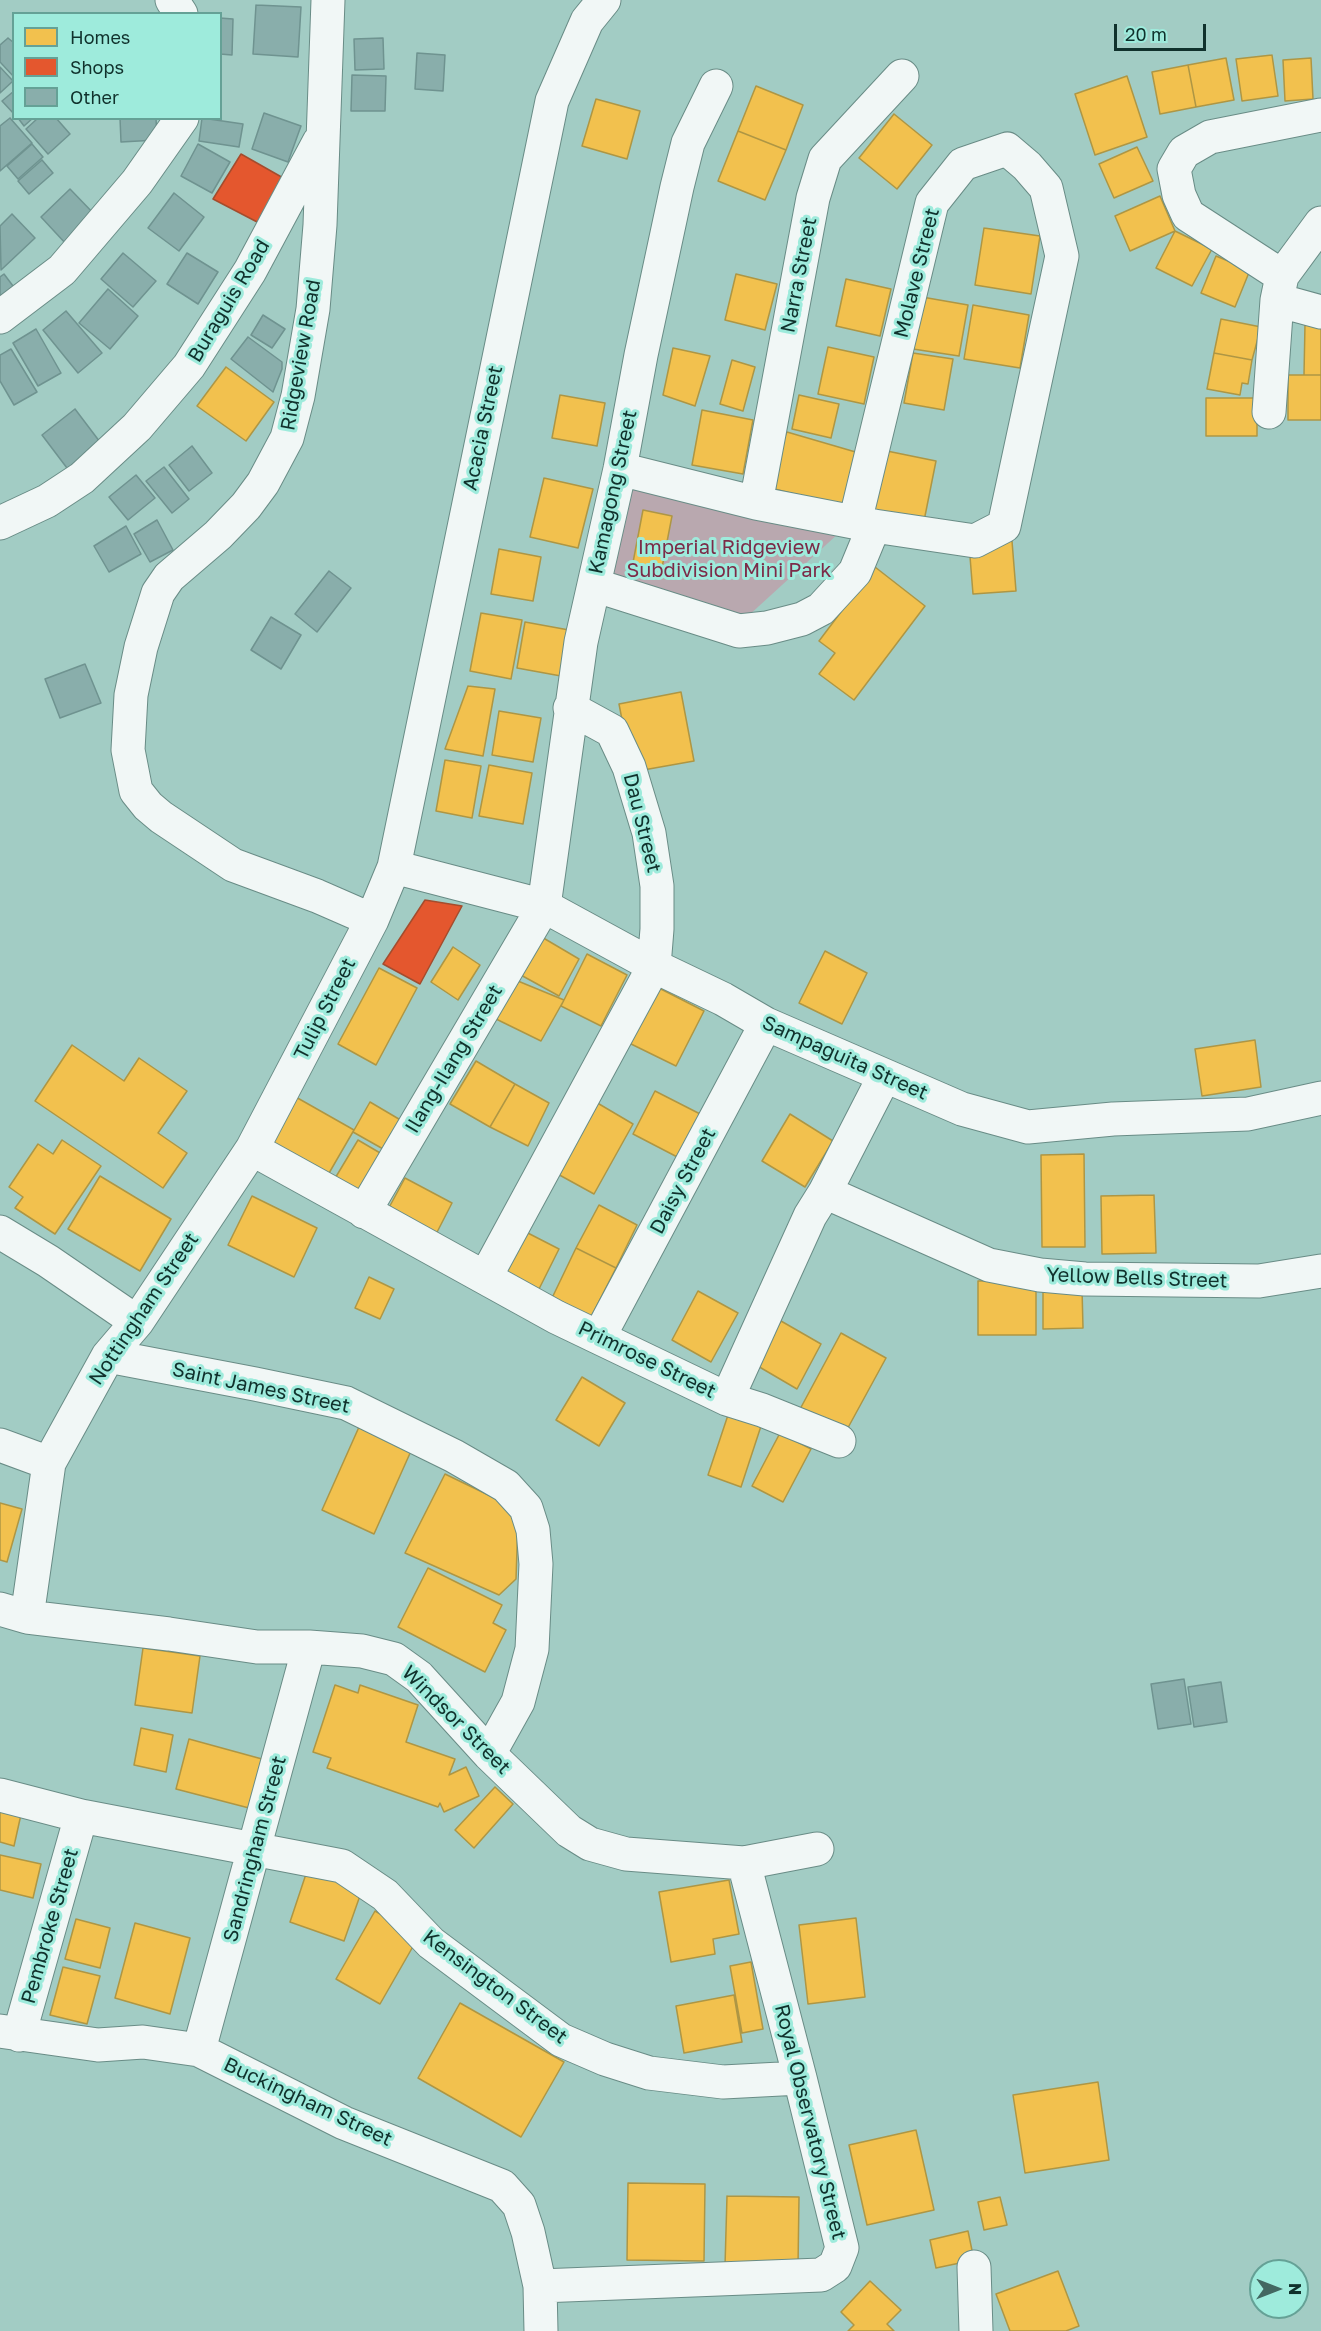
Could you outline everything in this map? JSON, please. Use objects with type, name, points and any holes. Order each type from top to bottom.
[{"type":"street","name":"Buraguis Road","points":[[0,523],[47,501],[82,478],[137,427],[189,366],[250,271],[322,135],[327,0]]},
{"type":"street","name":"Acacia Street","points":[[394,867],[552,101],[587,21],[604,0]]},
{"type":"street","name":"Narra Street","points":[[756,503],[813,198],[825,159],[902,76]]},
{"type":"street","name":"Kamagong Street","points":[[544,906],[581,642],[620,469],[677,186],[688,142],[716,86]]},
{"type":"street","points":[[1321,115],[1210,137],[1184,152],[1174,169],[1179,195],[1188,215],[1280,288],[1321,312]]},
{"type":"street","points":[[0,317],[62,270],[137,182],[181,120]]},
{"type":"street","name":"Ridgeview Road","points":[[322,135],[320,225],[313,309],[298,396],[287,438],[263,483],[246,506],[218,535],[169,577],[158,593],[141,647],[131,695],[128,750],[136,791],[160,817],[233,865],[317,896],[372,920]]},
{"type":"street","name":"Molave Street","points":[[1007,149],[1027,166],[1046,189],[1062,256],[1004,526],[975,541],[865,524],[932,203],[963,164],[1007,149]]},
{"type":"street","points":[[1269,412],[1280,288],[1321,223]]},
{"type":"street","points":[[594,585],[739,631],[767,628],[802,619],[821,609],[855,572],[865,524],[756,503],[620,469]]},
{"type":"street","name":"Dau Street","points":[[570,708],[612,731],[629,767],[649,833],[657,886],[654,966]]},
{"type":"street","name":"Sampaguita Street","points":[[394,867],[544,906],[654,966],[723,999],[766,1024],[962,1109],[1028,1127],[1113,1119],[1248,1114],[1321,1098]]},
{"type":"street","name":"Tulip Street","points":[[252,1149],[372,920],[394,867]]},
{"type":"street","name":"Ilang-Ilang Street","points":[[364,1212],[544,906]]},
{"type":"street","points":[[486,1276],[654,966]]},
{"type":"street","name":"Daisy Street","points":[[599,1337],[766,1024]]},
{"type":"street","name":"Primrose Street","points":[[252,1149],[364,1212],[486,1276],[556,1317],[727,1399],[810,1216],[825,1192],[884,1077]]},
{"type":"street","name":"Nottingham Street","points":[[14,1613],[49,1463],[108,1356],[137,1322],[252,1149]]},
{"type":"street","name":"Yellow Bells Street","points":[[825,1192],[989,1264],[1040,1275],[1085,1279],[1259,1281],[1321,1271]]},
{"type":"street","points":[[0,1232],[48,1261],[137,1322]]},
{"type":"street","name":"Saint James Street","points":[[108,1356],[346,1403],[454,1456],[506,1486],[526,1508],[533,1530],[536,1564],[532,1649],[518,1702],[489,1754]]},
{"type":"street","points":[[727,1399],[762,1410],[839,1441]]},
{"type":"street","points":[[0,1445],[49,1463]]},
{"type":"street","name":"Windsor Street","points":[[14,1613],[257,1647],[309,1647],[362,1651],[394,1659],[419,1677],[489,1754],[569,1831],[590,1844],[626,1854],[744,1863],[817,1850]]},
{"type":"street","name":"Sandringham Street","points":[[199,2050],[309,1647]]},
{"type":"street","name":"Kensington Street","points":[[0,1795],[81,1816],[342,1866],[385,1895],[431,1943],[561,2040],[605,2059],[649,2073],[723,2082],[800,2078]]},
{"type":"street","name":"Pembroke Street","points":[[9,2033],[81,1816]]},
{"type":"street","name":"Royal Observatory Street","points":[[540,2286],[821,2275],[835,2266],[842,2248],[744,1863]]},
{"type":"street","name":"Buckingham Street","points":[[9,2033],[98,2045],[143,2042],[199,2050],[344,2123],[502,2186],[519,2205],[540,2286],[541,2331]]},
{"type":"street","points":[[974,2267],[976,2331]]},
{"type":"green space","name":"Imperial Ridgeview Subdivision Mini Park","points":[[625,481],[839,533],[747,617],[607,578]]},
{"type":"building: Homes","points":[[1272,55],[1278,96],[1242,101],[1236,59]]},
{"type":"building: Homes","points":[[1226,58],[1234,100],[1196,107],[1188,65]]},
{"type":"building: Homes","points":[[1311,58],[1313,99],[1285,101],[1283,60]]},
{"type":"building: Homes","points":[[1188,65],[1196,107],[1160,114],[1152,72]]},
{"type":"building: Homes","points":[[1127,76],[1147,137],[1095,155],[1075,94]]},
{"type":"building: Homes","points":[[756,86],[803,105],[786,150],[738,131]]},
{"type":"building: Homes","points":[[596,99],[640,111],[627,159],[582,146]]},
{"type":"building: Homes","points":[[894,114],[932,145],[897,189],[859,158]]},
{"type":"building: Homes","points":[[738,131],[786,150],[765,200],[718,181]]},
{"type":"building: Homes","points":[[1137,147],[1153,181],[1114,198],[1099,164]]},
{"type":"building: Homes","points":[[1160,196],[1175,231],[1130,251],[1115,216]]},
{"type":"building: Homes","points":[[984,228],[1040,236],[1031,294],[975,285]]},
{"type":"building: Homes","points":[[1175,231],[1212,249],[1192,286],[1156,268]]},
{"type":"building: Homes","points":[[1216,256],[1250,270],[1235,307],[1201,293]]},
{"type":"building: Homes","points":[[736,274],[777,284],[765,330],[725,320]]},
{"type":"building: Homes","points":[[846,279],[891,289],[880,336],[836,326]]},
{"type":"building: Homes","points":[[922,297],[968,305],[959,356],[913,349]]},
{"type":"building: Homes","points":[[973,305],[1029,315],[1020,368],[964,359]]},
{"type":"building: Homes","points":[[1221,319],[1261,327],[1252,360],[1214,353]]},
{"type":"building: Homes","points":[[1305,324],[1321,325],[1321,375],[1304,375]]},
{"type":"building: Homes","points":[[828,347],[874,357],[864,404],[818,394]]},
{"type":"building: Homes","points":[[673,348],[710,356],[695,406],[663,395]]},
{"type":"building: Homes","points":[[913,353],[953,359],[944,410],[904,403]]},
{"type":"building: Homes","points":[[1214,353],[1252,360],[1248,384],[1242,383],[1240,395],[1207,389]]},
{"type":"building: Homes","points":[[732,360],[755,367],[743,411],[720,404]]},
{"type":"building: Homes","points":[[226,367],[274,402],[246,441],[197,406]]},
{"type":"building: Homes","points":[[1288,375],[1321,375],[1321,420],[1288,420]]},
{"type":"building: Homes","points":[[560,395],[605,403],[597,446],[552,438]]},
{"type":"building: Homes","points":[[799,395],[839,404],[831,438],[792,429]]},
{"type":"building: Homes","points":[[1206,398],[1257,398],[1257,436],[1206,436]]},
{"type":"building: Homes","points":[[702,410],[753,420],[743,474],[692,465]]},
{"type":"building: Homes","points":[[787,432],[859,453],[845,507],[763,486]]},
{"type":"building: Homes","points":[[882,450],[936,461],[924,521],[870,510]]},
{"type":"building: Homes","points":[[544,478],[593,489],[578,548],[530,537]]},
{"type":"building: Homes","points":[[643,510],[672,516],[660,578],[631,573]]},
{"type":"building: Homes","points":[[1012,541],[1016,591],[973,594],[969,544]]},
{"type":"building: Homes","points":[[499,549],[541,557],[533,601],[491,594]]},
{"type":"building: Homes","points":[[875,567],[925,606],[854,700],[819,674],[835,653],[819,641]]},
{"type":"building: Homes","points":[[481,613],[522,620],[511,679],[470,671]]},
{"type":"building: Homes","points":[[525,622],[569,630],[561,676],[517,668]]},
{"type":"building: Homes","points":[[468,686],[495,689],[483,756],[445,749]]},
{"type":"building: Homes","points":[[681,692],[694,761],[632,772],[619,704]]},
{"type":"building: Homes","points":[[499,711],[541,718],[533,762],[492,755]]},
{"type":"building: Homes","points":[[445,760],[481,766],[472,818],[436,811]]},
{"type":"building: Homes","points":[[489,765],[532,773],[523,824],[479,816]]},
{"type":"building: Homes","points":[[540,936],[579,959],[559,996],[519,974]]},
{"type":"building: Homes","points":[[453,947],[480,965],[458,1000],[431,982]]},
{"type":"building: Homes","points":[[825,951],[867,973],[842,1024],[799,1003]]},
{"type":"building: Homes","points":[[587,954],[627,975],[601,1026],[561,1006]]},
{"type":"building: Homes","points":[[379,968],[417,988],[376,1065],[338,1044]]},
{"type":"building: Homes","points":[[513,979],[564,1000],[541,1041],[494,1018]]},
{"type":"building: Homes","points":[[655,986],[704,1011],[676,1066],[627,1042]]},
{"type":"building: Homes","points":[[1255,1040],[1261,1087],[1202,1096],[1195,1049]]},
{"type":"building: Homes","points":[[72,1045],[124,1081],[139,1058],[187,1091],[158,1133],[187,1153],[163,1188],[35,1101]]},
{"type":"building: Homes","points":[[476,1061],[515,1084],[490,1127],[450,1104]]},
{"type":"building: Homes","points":[[515,1084],[549,1103],[528,1146],[490,1127]]},
{"type":"building: Homes","points":[[655,1091],[708,1118],[685,1161],[633,1134]]},
{"type":"building: Homes","points":[[294,1096],[354,1130],[325,1180],[266,1145]]},
{"type":"building: Homes","points":[[594,1101],[633,1124],[594,1194],[554,1172]]},
{"type":"building: Homes","points":[[370,1102],[409,1125],[392,1154],[353,1132]]},
{"type":"building: Homes","points":[[790,1114],[833,1141],[805,1187],[762,1161]]},
{"type":"building: Homes","points":[[62,1140],[101,1166],[55,1234],[15,1208],[23,1197],[9,1187],[38,1144],[53,1154]]},
{"type":"building: Homes","points":[[358,1140],[387,1157],[361,1202],[331,1185]]},
{"type":"building: Homes","points":[[1084,1154],[1085,1247],[1042,1247],[1041,1155]]},
{"type":"building: Homes","points":[[100,1176],[171,1219],[140,1271],[68,1229]]},
{"type":"building: Homes","points":[[405,1178],[452,1203],[433,1240],[385,1215]]},
{"type":"building: Homes","points":[[1154,1195],[1156,1253],[1102,1254],[1101,1196]]},
{"type":"building: Homes","points":[[252,1196],[317,1228],[294,1277],[228,1245]]},
{"type":"building: Homes","points":[[599,1205],[637,1225],[616,1268],[576,1248]]},
{"type":"building: Homes","points":[[520,1229],[559,1249],[537,1293],[498,1272]]},
{"type":"building: Homes","points":[[576,1248],[616,1268],[591,1317],[552,1298]]},
{"type":"building: Homes","points":[[369,1277],[394,1289],[380,1319],[355,1308]]},
{"type":"building: Homes","points":[[1036,1280],[1036,1335],[978,1335],[978,1281]]},
{"type":"building: Homes","points":[[1082,1288],[1083,1328],[1043,1329],[1043,1289]]},
{"type":"building: Homes","points":[[698,1291],[738,1313],[711,1362],[672,1340]]},
{"type":"building: Homes","points":[[781,1321],[821,1344],[797,1389],[756,1365]]},
{"type":"building: Homes","points":[[841,1333],[886,1358],[844,1435],[799,1411]]},
{"type":"building: Homes","points":[[582,1377],[625,1403],[599,1446],[556,1420]]},
{"type":"building: Homes","points":[[730,1409],[763,1420],[741,1487],[708,1475]]},
{"type":"building: Homes","points":[[359,1427],[411,1451],[374,1534],[322,1510]]},
{"type":"building: Homes","points":[[780,1433],[811,1449],[783,1502],[752,1486]]},
{"type":"building: Homes","points":[[445,1474],[509,1505],[518,1519],[516,1579],[499,1595],[405,1553]]},
{"type":"building: Homes","points":[[0,1503],[22,1509],[7,1562],[0,1560]]},
{"type":"building: Homes","points":[[428,1568],[502,1605],[493,1623],[506,1630],[485,1672],[398,1627]]},
{"type":"building: Homes","points":[[143,1648],[200,1656],[192,1713],[135,1705]]},
{"type":"building: Homes","points":[[335,1685],[358,1693],[360,1685],[418,1705],[406,1742],[455,1759],[449,1775],[466,1767],[479,1796],[444,1812],[440,1803],[438,1807],[327,1768],[331,1758],[313,1752]]},
{"type":"building: Homes","points":[[141,1728],[173,1735],[166,1772],[134,1765]]},
{"type":"building: Homes","points":[[189,1739],[262,1759],[249,1808],[176,1789]]},
{"type":"building: Homes","points":[[495,1787],[513,1804],[474,1848],[455,1830]]},
{"type":"building: Homes","points":[[0,1805],[22,1810],[14,1846],[0,1842]]},
{"type":"building: Homes","points":[[0,1855],[41,1864],[33,1898],[0,1890]]},
{"type":"building: Homes","points":[[307,1871],[362,1890],[344,1941],[290,1922]]},
{"type":"building: Homes","points":[[729,1880],[739,1934],[713,1939],[715,1954],[671,1962],[659,1892]]},
{"type":"building: Homes","points":[[375,1911],[419,1936],[380,2004],[336,1979]]},
{"type":"building: Homes","points":[[856,1918],[865,1997],[808,2004],[799,1925]]},
{"type":"building: Homes","points":[[76,1919],[110,1928],[100,1968],[65,1959]]},
{"type":"building: Homes","points":[[135,1923],[190,1938],[170,2014],[115,1998]]},
{"type":"building: Homes","points":[[751,1962],[763,2029],[742,2033],[730,1966]]},
{"type":"building: Homes","points":[[63,1967],[100,1976],[87,2024],[50,2015]]},
{"type":"building: Homes","points":[[734,1995],[742,2042],[684,2053],[676,2006]]},
{"type":"building: Homes","points":[[460,2003],[564,2062],[521,2137],[418,2078]]},
{"type":"building: Homes","points":[[1098,2082],[1109,2160],[1025,2173],[1013,2095]]},
{"type":"building: Homes","points":[[916,2130],[934,2210],[867,2225],[849,2145]]},
{"type":"building: Homes","points":[[628,2183],[705,2184],[704,2261],[627,2260]]},
{"type":"building: Homes","points":[[727,2196],[799,2197],[798,2267],[725,2266]]},
{"type":"building: Homes","points":[[1000,2197],[1007,2225],[984,2230],[978,2202]]},
{"type":"building: Homes","points":[[968,2231],[974,2260],[936,2268],[930,2240]]},
{"type":"building: Homes","points":[[1058,2271],[1079,2326],[1066,2331],[1010,2331],[996,2294]]},
{"type":"building: Homes","points":[[870,2281],[901,2310],[887,2324],[894,2331],[848,2331],[854,2325],[841,2312]]},
{"type":"building: Shops","points":[[241,154],[285,179],[261,224],[213,199]]},
{"type":"building: Shops","points":[[425,900],[462,906],[420,984],[383,964]]},
{"type":"building: Other","points":[[256,5],[301,7],[298,57],[253,54]]},
{"type":"building: Other","points":[[222,18],[233,19],[232,55],[222,54]]},
{"type":"building: Other","points":[[8,38],[12,41],[12,75],[0,62],[0,45]]},
{"type":"building: Other","points":[[383,38],[384,69],[355,70],[354,39]]},
{"type":"building: Other","points":[[417,53],[445,55],[443,91],[415,89]]},
{"type":"building: Other","points":[[0,67],[12,82],[0,93]]},
{"type":"building: Other","points":[[352,75],[386,76],[385,111],[351,111]]},
{"type":"building: Other","points":[[12,93],[12,112],[2,101]]},
{"type":"building: Other","points":[[264,113],[301,126],[288,162],[252,149]]},
{"type":"building: Other","points":[[10,118],[32,143],[0,171],[0,126]]},
{"type":"building: Other","points":[[20,120],[31,120],[24,126]]},
{"type":"building: Other","points":[[36,120],[58,120],[70,134],[48,154],[26,129]]},
{"type":"building: Other","points":[[120,120],[156,120],[157,140],[121,142]]},
{"type":"building: Other","points":[[202,120],[243,124],[239,147],[199,141]]},
{"type":"building: Other","points":[[32,144],[43,157],[18,179],[7,166]]},
{"type":"building: Other","points":[[198,144],[230,162],[212,193],[181,176]]},
{"type":"building: Other","points":[[42,160],[53,173],[29,194],[18,181]]},
{"type":"building: Other","points":[[70,189],[97,217],[67,245],[41,217]]},
{"type":"building: Other","points":[[174,193],[204,217],[179,251],[148,228]]},
{"type":"building: Other","points":[[12,214],[35,238],[1,270],[0,226]]},
{"type":"building: Other","points":[[123,253],[156,281],[133,307],[101,279]]},
{"type":"building: Other","points":[[187,253],[218,272],[198,304],[167,284]]},
{"type":"building: Other","points":[[4,274],[19,294],[0,308],[0,277]]},
{"type":"building: Other","points":[[108,289],[138,316],[110,349],[79,323]]},
{"type":"building: Other","points":[[66,311],[102,353],[78,373],[43,330]]},
{"type":"building: Other","points":[[263,315],[285,329],[272,348],[251,335]]},
{"type":"building: Other","points":[[36,329],[61,373],[38,386],[13,343]]},
{"type":"building: Other","points":[[248,337],[282,362],[282,369],[273,392],[231,359]]},
{"type":"building: Other","points":[[11,349],[37,392],[14,405],[0,381],[0,355]]},
{"type":"building: Other","points":[[75,409],[103,446],[70,472],[42,435]]},
{"type":"building: Other","points":[[192,446],[212,473],[189,491],[169,465]]},
{"type":"building: Other","points":[[164,467],[189,499],[172,513],[146,481]]},
{"type":"building: Other","points":[[136,475],[155,498],[128,520],[109,497]]},
{"type":"building: Other","points":[[157,520],[173,550],[150,562],[134,534]]},
{"type":"building: Other","points":[[126,526],[141,554],[109,572],[94,546]]},
{"type":"building: Other","points":[[329,571],[351,588],[317,632],[295,614]]},
{"type":"building: Other","points":[[271,617],[301,635],[281,669],[251,650]]},
{"type":"building: Other","points":[[85,664],[101,703],[60,718],[45,679]]},
{"type":"building: Other","points":[[1184,1679],[1191,1724],[1158,1729],[1151,1684]]},
{"type":"building: Other","points":[[1221,1682],[1227,1722],[1194,1727],[1188,1687]]}]
